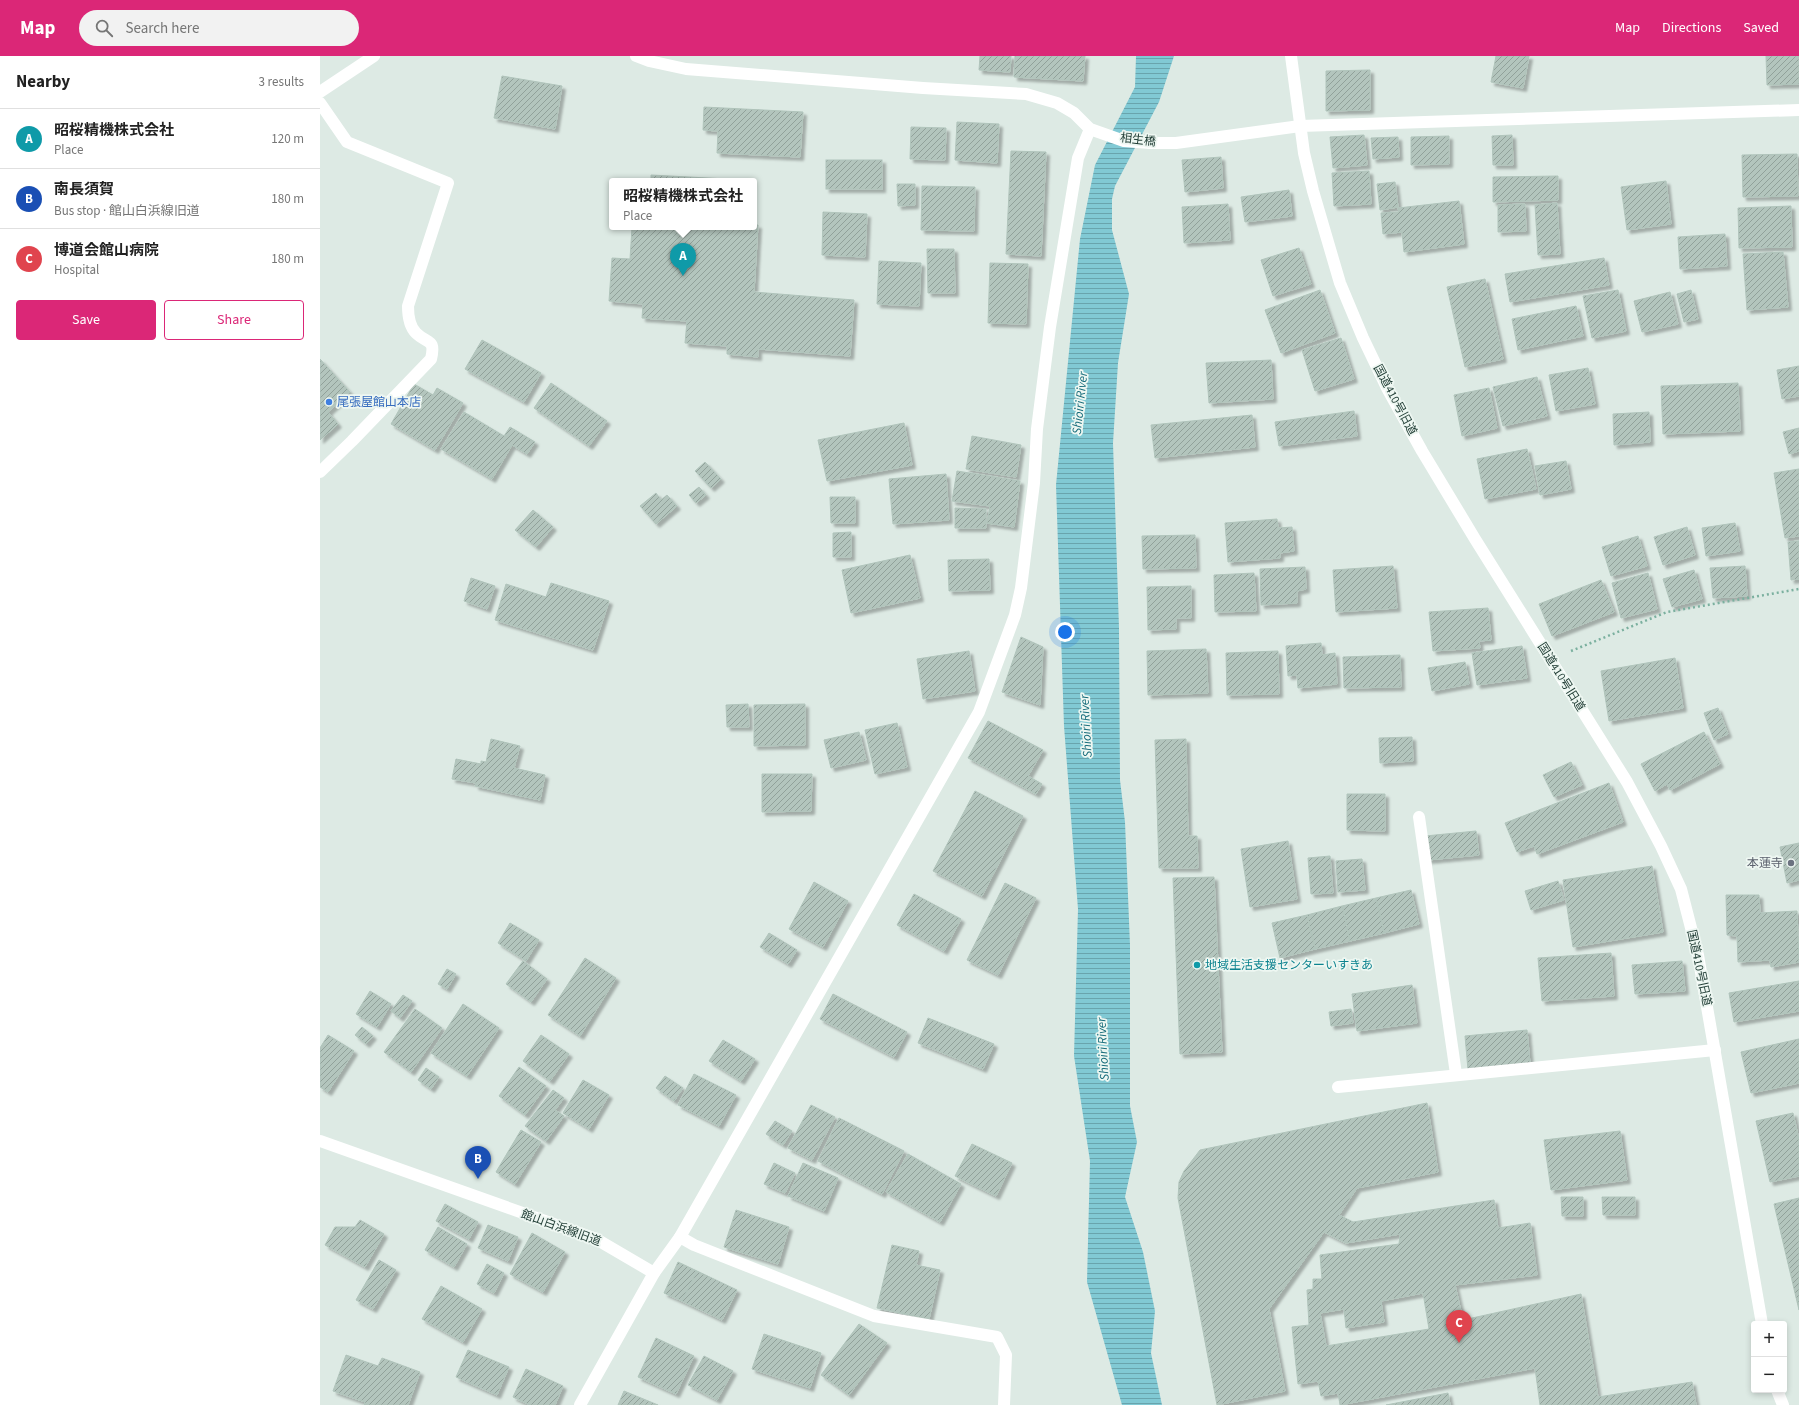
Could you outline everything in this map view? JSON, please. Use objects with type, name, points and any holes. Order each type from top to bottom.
[{"type":"street","points":[[320,92],[374,56]]},
{"type":"street","points":[[580,1405],[654,1273],[680,1237],[979,712],[1015,615],[1021,588],[1034,482],[1037,429],[1052,312],[1078,158],[1096,131],[1074,113],[1057,103],[1026,94],[923,88],[686,69],[648,61],[636,56]]},
{"type":"street","name":"国道410号旧道","points":[[1291,56],[1306,161],[1323,229],[1340,283],[1363,338],[1387,388],[1422,451],[1550,660],[1627,782],[1661,846],[1681,890],[1698,955],[1761,1321]]},
{"type":"street","points":[[320,103],[347,142],[448,183],[408,306],[408,317],[416,333],[429,340],[433,346],[431,359],[320,472]]},
{"type":"street","name":"相生橋","points":[[1096,131],[1124,141],[1176,143],[1300,126],[1799,110]]},
{"type":"street","points":[[1419,817],[1456,1074]]},
{"type":"street","points":[[1338,1087],[1456,1074],[1715,1050]]},
{"type":"street","name":"館山白浜線旧道","points":[[320,1141],[596,1239],[654,1273]]},
{"type":"street","points":[[680,1237],[694,1244],[874,1316],[997,1338],[1006,1355],[1004,1405]]},
{"type":"street","points":[[1778,1393],[1782,1405]]},
{"type":"path","points":[[1550,660],[1667,612],[1799,589]]},
{"type":"water","name":"Shioiri River","points":[[1136,56],[1174,56],[1159,102],[1115,186],[1112,199],[1112,230],[1129,294],[1118,363],[1113,443],[1119,628],[1120,780],[1125,822],[1130,945],[1130,1106],[1137,1142],[1125,1197],[1143,1252],[1155,1311],[1151,1353],[1162,1405],[1122,1405],[1087,1282],[1090,1161],[1074,1056],[1078,909],[1064,726],[1056,485],[1080,239],[1095,165],[1135,87]]},
{"type":"building","points":[[980,56],[1011,56],[1010,72],[979,70]]},
{"type":"building","points":[[1015,56],[1085,56],[1083,81],[1014,77]]},
{"type":"building","points":[[1496,56],[1529,56],[1523,88],[1491,82]]},
{"type":"building","points":[[1766,56],[1799,56],[1799,84],[1767,85]]},
{"type":"building","points":[[1370,70],[1370,110],[1326,111],[1326,71]]},
{"type":"building","points":[[502,76],[562,86],[555,129],[494,118]]},
{"type":"building","points":[[704,107],[803,112],[800,157],[717,153],[718,131],[703,130]]},
{"type":"building","points":[[957,122],[999,124],[997,163],[955,160]]},
{"type":"building","points":[[911,127],[946,128],[945,160],[910,159]]},
{"type":"building","points":[[1364,135],[1367,165],[1333,168],[1330,137]]},
{"type":"building","points":[[1512,135],[1513,165],[1493,165],[1492,136]]},
{"type":"building","points":[[1449,136],[1449,164],[1411,165],[1411,137]]},
{"type":"building","points":[[1398,137],[1399,157],[1373,159],[1371,138]]},
{"type":"building","points":[[1011,151],[1046,152],[1041,256],[1006,254]]},
{"type":"building","points":[[1797,154],[1798,196],[1743,197],[1742,155]]},
{"type":"building","points":[[1221,157],[1223,188],[1185,192],[1182,160]]},
{"type":"building","points":[[826,160],[882,160],[882,189],[826,189]]},
{"type":"building","points":[[1369,171],[1371,204],[1334,206],[1332,173]]},
{"type":"building","points":[[651,175],[708,178],[651,178]]},
{"type":"building","points":[[1558,176],[1558,200],[1493,202],[1493,177]]},
{"type":"building","points":[[1666,181],[1671,224],[1627,230],[1621,187]]},
{"type":"building","points":[[1395,182],[1398,207],[1380,210],[1377,184]]},
{"type":"building","points":[[897,184],[915,184],[915,205],[898,206]]},
{"type":"building","points":[[922,186],[975,187],[974,231],[921,230]]},
{"type":"building","points":[[1289,190],[1292,216],[1245,222],[1241,197]]},
{"type":"building","points":[[1459,201],[1464,244],[1404,252],[1402,232],[1383,234],[1381,213],[1399,212],[1398,208]]},
{"type":"building","points":[[1557,203],[1560,254],[1538,255],[1535,205]]},
{"type":"building","points":[[1228,204],[1230,240],[1184,243],[1182,207]]},
{"type":"building","points":[[1525,204],[1526,231],[1498,232],[1498,205]]},
{"type":"building","points":[[1791,206],[1792,247],[1739,248],[1738,208]]},
{"type":"building","points":[[823,212],[867,214],[865,257],[822,255]]},
{"type":"building","points":[[758,225],[754,292],[854,300],[850,356],[758,349],[758,357],[727,354],[727,346],[685,343],[687,321],[642,318],[643,304],[609,301],[612,258],[630,259],[632,230],[757,230]]},
{"type":"building","points":[[1725,234],[1727,266],[1680,269],[1678,237]]},
{"type":"building","points":[[1299,248],[1311,284],[1273,296],[1261,260]]},
{"type":"building","points":[[927,249],[954,249],[955,293],[928,293]]},
{"type":"building","points":[[1783,252],[1788,307],[1747,310],[1743,254]]},
{"type":"building","points":[[1604,258],[1609,285],[1510,302],[1505,274]]},
{"type":"building","points":[[879,261],[921,263],[919,306],[877,304]]},
{"type":"building","points":[[990,263],[1028,264],[1026,324],[988,323]]},
{"type":"building","points":[[1485,279],[1503,359],[1465,367],[1447,287]]},
{"type":"building","points":[[1320,290],[1335,333],[1281,353],[1265,310]]},
{"type":"building","points":[[1618,290],[1626,331],[1592,338],[1583,296]]},
{"type":"building","points":[[1691,290],[1698,319],[1684,322],[1677,294]]},
{"type":"building","points":[[1670,292],[1678,324],[1642,332],[1634,301]]},
{"type":"building","points":[[1576,306],[1583,336],[1518,350],[1512,319]]},
{"type":"building","points":[[1341,338],[1354,379],[1315,391],[1302,350]]},
{"type":"building","points":[[482,340],[541,373],[524,402],[465,369]]},
{"type":"building","name":"尾張屋館山本店","points":[[320,359],[350,392],[328,412],[338,424],[320,440]]},
{"type":"building","points":[[1271,360],[1273,399],[1209,403],[1206,363]]},
{"type":"building","points":[[1799,366],[1799,396],[1782,399],[1777,370]]},
{"type":"building","points":[[1588,368],[1595,404],[1556,411],[1549,375]]},
{"type":"building","points":[[1537,377],[1547,416],[1503,426],[1493,387]]},
{"type":"building","points":[[551,383],[607,421],[589,446],[534,408]]},
{"type":"building","points":[[1738,383],[1740,431],[1663,434],[1661,386]]},
{"type":"building","points":[[414,384],[433,395],[437,388],[463,403],[435,450],[391,424]]},
{"type":"building","points":[[1489,388],[1497,428],[1462,436],[1454,395]]},
{"type":"building","points":[[1354,411],[1357,436],[1279,446],[1275,422]]},
{"type":"building","points":[[464,412],[504,436],[510,427],[535,442],[527,454],[512,445],[492,479],[441,449]]},
{"type":"building","points":[[1649,412],[1650,442],[1614,445],[1613,414]]},
{"type":"building","points":[[1252,415],[1255,447],[1155,458],[1151,425]]},
{"type":"building","points":[[904,423],[912,465],[827,481],[818,440]]},
{"type":"building","points":[[1799,428],[1799,451],[1789,454],[1783,432]]},
{"type":"building","points":[[972,436],[1021,445],[1016,477],[966,469]]},
{"type":"building","points":[[1527,449],[1536,489],[1485,499],[1477,459]]},
{"type":"building","points":[[1566,461],[1571,489],[1540,495],[1535,466]]},
{"type":"building","points":[[705,462],[721,479],[711,488],[695,471]]},
{"type":"building","points":[[1799,469],[1799,536],[1785,538],[1774,473]]},
{"type":"building","points":[[957,471],[1020,481],[1014,527],[987,523],[990,506],[952,501]]},
{"type":"building","points":[[946,474],[949,520],[893,524],[889,479]]},
{"type":"building","points":[[699,487],[706,495],[696,503],[689,495]]},
{"type":"building","points":[[656,493],[661,500],[667,495],[677,506],[656,524],[640,506]]},
{"type":"building","points":[[830,497],[855,497],[855,523],[831,523]]},
{"type":"building","points":[[955,508],[986,509],[986,528],[955,528]]},
{"type":"building","points":[[533,510],[553,527],[536,547],[515,530]]},
{"type":"building","points":[[1277,519],[1278,528],[1292,527],[1294,551],[1280,553],[1280,558],[1228,562],[1225,523]]},
{"type":"building","points":[[1735,523],[1740,551],[1706,556],[1702,528]]},
{"type":"building","points":[[1687,527],[1695,555],[1663,565],[1654,537]]},
{"type":"building","points":[[851,532],[851,557],[833,557],[833,533]]},
{"type":"building","points":[[1195,535],[1196,568],[1143,569],[1142,536]]},
{"type":"building","points":[[1638,536],[1647,566],[1611,576],[1602,547]]},
{"type":"building","points":[[1799,541],[1799,579],[1791,580],[1788,542]]},
{"type":"building","points":[[910,555],[920,598],[851,613],[842,570]]},
{"type":"building","points":[[989,559],[990,590],[949,591],[948,560]]},
{"type":"building","points":[[1393,566],[1397,608],[1336,612],[1333,570]]},
{"type":"building","points":[[1745,566],[1747,596],[1713,598],[1710,568]]},
{"type":"building","points":[[1305,567],[1306,589],[1297,591],[1297,603],[1261,605],[1260,569]]},
{"type":"building","points":[[1694,570],[1702,599],[1672,607],[1663,579]]},
{"type":"building","points":[[1254,573],[1256,611],[1215,612],[1214,575]]},
{"type":"building","points":[[1648,573],[1657,609],[1621,618],[1612,583]]},
{"type":"building","points":[[471,578],[495,586],[487,609],[464,601]]},
{"type":"building","points":[[1601,580],[1614,612],[1552,636],[1539,604]]},
{"type":"building","points":[[551,583],[609,601],[593,650],[495,620],[506,584],[546,597]]},
{"type":"building","points":[[1191,586],[1191,618],[1176,618],[1176,629],[1148,630],[1147,587]]},
{"type":"building","points":[[1488,608],[1491,640],[1479,641],[1480,648],[1433,651],[1429,612]]},
{"type":"building","points":[[1021,637],[1043,647],[1040,705],[1002,692]]},
{"type":"building","points":[[1321,643],[1322,655],[1335,653],[1337,684],[1298,688],[1297,675],[1288,676],[1286,646]]},
{"type":"building","points":[[1522,646],[1527,678],[1477,685],[1472,653]]},
{"type":"building","points":[[1206,649],[1208,693],[1148,695],[1147,651]]},
{"type":"building","points":[[969,651],[975,691],[923,699],[917,659]]},
{"type":"building","points":[[1278,651],[1279,694],[1227,695],[1226,653]]},
{"type":"building","points":[[1400,655],[1401,687],[1344,688],[1343,657]]},
{"type":"building","points":[[1675,658],[1683,708],[1609,721],[1601,671]]},
{"type":"building","points":[[1465,662],[1469,684],[1432,691],[1428,668]]},
{"type":"building","points":[[748,704],[749,727],[727,727],[726,705]]},
{"type":"building","points":[[805,704],[805,745],[754,746],[754,705]]},
{"type":"building","points":[[1718,708],[1728,734],[1714,740],[1704,713]]},
{"type":"building","points":[[988,721],[1043,750],[1028,776],[1042,784],[1036,794],[968,758]]},
{"type":"building","points":[[897,723],[907,767],[875,774],[865,730]]},
{"type":"building","points":[[859,732],[866,760],[831,768],[824,740]]},
{"type":"building","points":[[1704,732],[1720,764],[1670,790],[1667,784],[1655,791],[1641,764]]},
{"type":"building","points":[[1412,737],[1413,761],[1380,763],[1379,738]]},
{"type":"building","points":[[491,739],[520,746],[514,768],[545,775],[540,800],[475,786],[476,783],[452,779],[456,759],[481,764],[481,761],[486,762]]},
{"type":"building","points":[[1186,739],[1188,836],[1197,836],[1198,868],[1159,868],[1155,740]]},
{"type":"building","points":[[1571,762],[1582,785],[1554,797],[1543,775]]},
{"type":"building","points":[[762,774],[812,774],[811,811],[762,812]]},
{"type":"building","points":[[1609,783],[1623,822],[1537,854],[1534,846],[1517,852],[1505,823]]},
{"type":"building","points":[[975,791],[1023,816],[982,896],[933,871]]},
{"type":"building","points":[[1347,794],[1385,794],[1385,831],[1347,830]]},
{"type":"building","points":[[1476,831],[1479,855],[1428,860],[1425,836]]},
{"type":"building","points":[[1288,841],[1297,899],[1250,907],[1241,849]]},
{"type":"building","name":"本蓮寺","points":[[1799,843],[1799,880],[1787,883],[1780,847]]},
{"type":"building","points":[[1330,856],[1333,893],[1311,894],[1308,858]]},
{"type":"building","points":[[1362,859],[1365,890],[1338,892],[1336,861]]},
{"type":"building","points":[[1652,866],[1663,932],[1573,947],[1563,880]]},
{"type":"building","name":"地域生活支援センターいすきあ","points":[[1214,877],[1222,1052],[1180,1054],[1173,878]]},
{"type":"building","points":[[1558,881],[1564,900],[1531,910],[1525,891]]},
{"type":"building","points":[[814,882],[848,901],[823,947],[789,929]]},
{"type":"building","points":[[1005,883],[1036,898],[998,975],[967,960]]},
{"type":"building","points":[[1411,890],[1419,924],[1384,933],[1376,898]]},
{"type":"building","points":[[914,894],[961,919],[944,951],[897,925]]},
{"type":"building","points":[[1726,895],[1759,895],[1760,913],[1797,911],[1799,962],[1771,967],[1770,960],[1738,962],[1737,936],[1727,935]]},
{"type":"building","points":[[1376,898],[1384,933],[1350,941],[1342,906]]},
{"type":"building","points":[[1342,906],[1350,941],[1315,949],[1307,915]]},
{"type":"building","points":[[1307,915],[1315,949],[1280,958],[1272,923]]},
{"type":"building","points":[[510,923],[539,940],[526,961],[498,943]]},
{"type":"building","points":[[769,933],[797,950],[788,964],[760,947]]},
{"type":"building","points":[[1611,953],[1614,996],[1542,1001],[1538,958]]},
{"type":"building","points":[[585,958],[616,978],[580,1036],[548,1015]]},
{"type":"building","points":[[523,961],[547,979],[531,1002],[506,984]]},
{"type":"building","points":[[1682,961],[1685,991],[1635,994],[1632,965]]},
{"type":"building","points":[[447,969],[456,974],[447,989],[438,984]]},
{"type":"building","points":[[1799,981],[1799,1011],[1734,1022],[1729,993]]},
{"type":"building","points":[[1412,985],[1417,1023],[1357,1031],[1352,994]]},
{"type":"building","points":[[370,991],[391,1004],[377,1027],[356,1014]]},
{"type":"building","points":[[833,994],[907,1032],[894,1057],[820,1019]]},
{"type":"building","points":[[403,995],[412,1001],[400,1018],[391,1011]]},
{"type":"building","points":[[463,1004],[499,1028],[467,1076],[431,1053]]},
{"type":"building","points":[[415,1009],[442,1028],[411,1072],[384,1052]]},
{"type":"building","points":[[1351,1009],[1353,1023],[1331,1026],[1329,1012]]},
{"type":"building","points":[[928,1018],[994,1044],[983,1069],[918,1043]]},
{"type":"building","points":[[362,1027],[373,1036],[366,1044],[355,1035]]},
{"type":"building","points":[[1527,1030],[1530,1064],[1468,1070],[1465,1036]]},
{"type":"building","points":[[328,1035],[354,1051],[328,1092],[320,1087],[320,1048]]},
{"type":"building","points":[[541,1035],[569,1054],[550,1081],[523,1061]]},
{"type":"building","points":[[1799,1039],[1799,1083],[1751,1093],[1741,1052]]},
{"type":"building","points":[[723,1040],[755,1059],[741,1081],[709,1061]]},
{"type":"building","points":[[519,1067],[546,1086],[525,1115],[499,1096]]},
{"type":"building","points":[[426,1068],[439,1077],[431,1089],[418,1080]]},
{"type":"building","points":[[694,1074],[736,1095],[719,1126],[678,1105]]},
{"type":"building","points":[[665,1076],[683,1088],[674,1101],[656,1088]]},
{"type":"building","points":[[583,1080],[609,1095],[589,1129],[563,1113]]},
{"type":"building","points":[[553,1090],[564,1098],[555,1110],[564,1116],[546,1141],[525,1126]]},
{"type":"building","points":[[1427,1103],[1438,1172],[1357,1188],[1339,1215],[1353,1222],[1494,1200],[1498,1228],[1530,1223],[1537,1275],[1455,1285],[1463,1320],[1581,1294],[1598,1397],[1692,1382],[1696,1405],[1540,1405],[1535,1368],[1340,1405],[1338,1393],[1321,1396],[1318,1381],[1298,1384],[1292,1327],[1309,1325],[1307,1290],[1313,1289],[1313,1279],[1322,1279],[1320,1255],[1399,1244],[1400,1234],[1346,1243],[1324,1232],[1269,1309],[1285,1391],[1217,1405],[1178,1198],[1179,1182],[1184,1171],[1200,1150]],"holes":[[[1423,1293],[1429,1329],[1326,1346],[1320,1313],[1344,1309],[1346,1328],[1384,1322],[1381,1301]]]},
{"type":"building","points":[[811,1105],[835,1117],[812,1160],[788,1148]]},
{"type":"building","points":[[1793,1113],[1799,1140],[1799,1176],[1770,1182],[1756,1121]]},
{"type":"building","points":[[839,1118],[904,1151],[882,1194],[818,1161]]},
{"type":"building","points":[[775,1121],[792,1131],[783,1145],[766,1134]]},
{"type":"building","points":[[521,1130],[541,1142],[515,1184],[496,1172]]},
{"type":"building","points":[[1620,1131],[1627,1180],[1551,1190],[1544,1140]]},
{"type":"building","points":[[972,1144],[1012,1163],[996,1196],[955,1176]]},
{"type":"building","points":[[908,1154],[961,1184],[940,1222],[886,1192]]},
{"type":"building","points":[[774,1163],[795,1173],[785,1193],[764,1184]]},
{"type":"building","points":[[803,1163],[838,1178],[824,1211],[788,1196]]},
{"type":"building","points":[[1561,1197],[1583,1197],[1583,1216],[1562,1216]]},
{"type":"building","points":[[1602,1197],[1635,1197],[1635,1215],[1603,1215]]},
{"type":"building","points":[[1799,1198],[1799,1310],[1774,1204]]},
{"type":"building","points":[[445,1204],[478,1222],[469,1239],[436,1221]]},
{"type":"building","points":[[736,1210],[789,1227],[778,1264],[724,1247]]},
{"type":"building","points":[[360,1220],[384,1234],[365,1267],[325,1245],[335,1227],[355,1227]]},
{"type":"building","points":[[488,1225],[518,1237],[508,1261],[478,1248]]},
{"type":"building","points":[[438,1227],[467,1244],[454,1267],[425,1250]]},
{"type":"building","points":[[532,1233],[565,1252],[543,1292],[510,1274]]},
{"type":"building","points":[[892,1245],[919,1251],[916,1265],[940,1270],[929,1319],[877,1308]]},
{"type":"building","points":[[379,1260],[396,1270],[373,1309],[356,1300]]},
{"type":"building","points":[[678,1262],[697,1271],[682,1301],[664,1293]]},
{"type":"building","points":[[487,1264],[504,1273],[494,1293],[477,1284]]},
{"type":"building","points":[[697,1271],[737,1290],[722,1320],[682,1301]]},
{"type":"building","points":[[441,1286],[482,1309],[463,1342],[422,1319]]},
{"type":"building","points":[[859,1324],[887,1343],[849,1395],[821,1375]]},
{"type":"building","points":[[764,1334],[821,1353],[810,1388],[752,1369]]},
{"type":"building","points":[[656,1338],[694,1356],[676,1394],[638,1377]]},
{"type":"building","points":[[468,1350],[509,1367],[497,1395],[456,1377]]},
{"type":"building","points":[[346,1355],[378,1366],[382,1358],[420,1372],[408,1405],[364,1405],[365,1402],[333,1391]]},
{"type":"building","points":[[704,1356],[733,1371],[717,1400],[688,1385]]},
{"type":"building","points":[[526,1369],[563,1386],[555,1405],[530,1405],[513,1397]]},
{"type":"building","points":[[624,1391],[658,1405],[618,1405]]},
{"type":"building","points":[[1448,1393],[1450,1405],[1386,1405]]},
{"type":"place","name":"昭桜精機株式会社","points":[[683,276]]},
{"type":"place","name":"尾張屋館山本店","points":[[329,402]]},
{"type":"place","name":"本蓮寺","points":[[1791,863]]},
{"type":"place","name":"地域生活支援センターいすきあ","points":[[1197,965]]},
{"type":"place","name":"南長須賀","points":[[478,1179]]},
{"type":"place","name":"博道会館山病院","points":[[1459,1343]]}]
